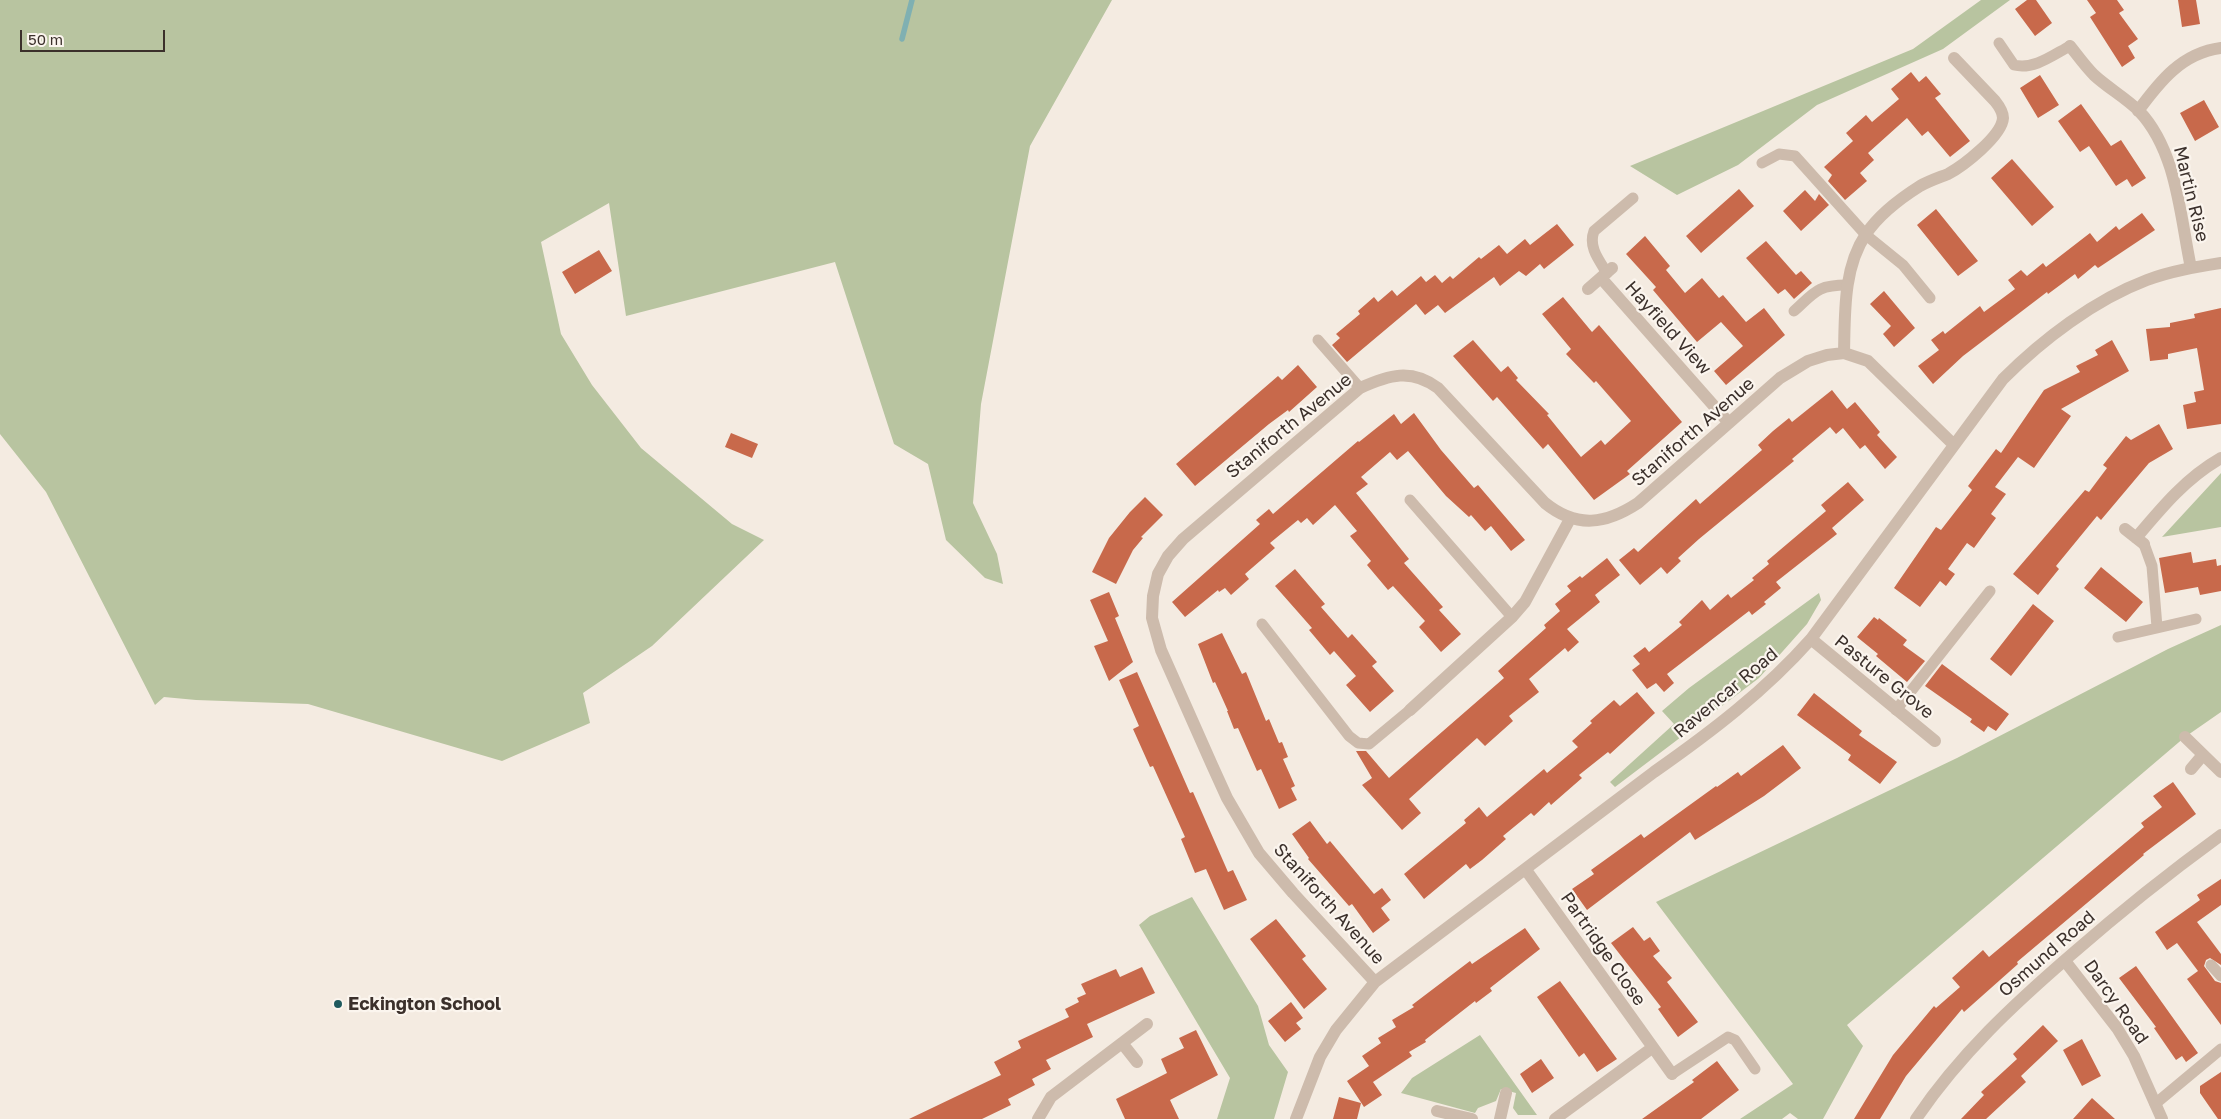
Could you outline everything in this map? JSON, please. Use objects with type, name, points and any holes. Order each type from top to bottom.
[{"type":"street","name":"Martin Rise","points":[[2070,46],[2095,76],[2138,111],[2155,131],[2164,149],[2171,173],[2191,268]]},
{"type":"street","points":[[2138,111],[2160,80],[2176,66],[2197,55],[2221,48]]},
{"type":"street","points":[[1953,444],[1877,368],[1868,362],[1844,353],[1847,285],[1852,267],[1866,235],[1894,206],[1919,187],[1963,164],[1981,150],[1998,131],[2003,119],[2001,108],[1954,58]]},
{"type":"street","name":"Ravencar Road","points":[[1296,1119],[1320,1057],[1336,1030],[1375,982],[1735,712],[1766,686],[1811,639],[1953,444],[2003,379],[2026,356],[2058,331],[2117,295],[2146,280],[2191,268],[2221,263]]},
{"type":"street","name":"Hayfield View","points":[[1588,289],[1607,273],[1730,422]]},
{"type":"street","name":"Staniforth Avenue","points":[[1375,982],[1293,894],[1254,845],[1216,773],[1161,650],[1152,618],[1152,596],[1158,574],[1168,556],[1183,538],[1360,388],[1394,376],[1411,375],[1426,380],[1452,403],[1545,503],[1570,519],[1588,522],[1620,514],[1638,503],[1792,370],[1827,355],[1844,353]]},
{"type":"street","points":[[2125,528],[2140,541],[2178,490],[2197,472],[2221,458]]},
{"type":"street","points":[[1410,710],[1512,618],[1525,602],[1570,519]]},
{"type":"street","name":"Pasture Grove","points":[[1811,639],[1935,741]]},
{"type":"street","points":[[2185,737],[2202,756],[2221,772]]},
{"type":"street","points":[[2191,769],[2202,756]]},
{"type":"street","name":"Osmund Road","points":[[1916,1119],[1931,1097],[1980,1039],[2017,1001],[2107,924],[2221,835]]},
{"type":"street","name":"Partridge Close","points":[[1526,870],[1672,1074]]},
{"type":"street","name":"Darcy Road","points":[[2065,961],[2117,1028],[2134,1056],[2162,1119]]},
{"type":"street","points":[[1038,1119],[1051,1097],[1148,1024]]},
{"type":"street","points":[[1122,1043],[1137,1062]]},
{"type":"street","points":[[1555,1119],[1652,1048]]},
{"type":"street","points":[[1500,1119],[1506,1093]]},
{"type":"street","points":[[1437,1111],[1472,1119]]},
{"type":"lane","points":[[1998,44],[2014,65],[2023,67],[2033,65],[2070,46]]},
{"type":"lane","points":[[1762,162],[1779,154],[1795,156],[1866,235],[1903,265],[1930,298]]},
{"type":"lane","points":[[1607,273],[1594,251],[1591,239],[1594,231],[1633,198]]},
{"type":"lane","points":[[1794,312],[1819,289],[1828,285],[1847,285]]},
{"type":"lane","points":[[1318,340],[1360,388]]},
{"type":"lane","points":[[1410,500],[1512,618]]},
{"type":"lane","points":[[2140,541],[2152,566],[2157,627]]},
{"type":"lane","points":[[1896,710],[1990,590]]},
{"type":"lane","points":[[2118,637],[2196,619]]},
{"type":"lane","points":[[1262,624],[1349,736],[1358,743],[1368,744],[1410,710]]},
{"type":"lane","points":[[2211,965],[2221,976]]},
{"type":"lane","points":[[1672,1074],[1719,1041],[1728,1037],[1736,1040],[1755,1069]]},
{"type":"lane","points":[[2155,1104],[2221,1049]]},
{"type":"green space","points":[[0,0],[1112,0],[1030,146],[981,404],[973,503],[997,554],[1003,584],[985,578],[946,540],[928,464],[894,444],[835,262],[626,316],[609,203],[541,242],[561,334],[592,385],[641,448],[732,524],[764,540],[652,646],[583,693],[590,723],[502,761],[308,704],[164,697],[155,705],[46,492],[0,434]]},
{"type":"green space","points":[[1981,0],[2010,0],[1943,49],[1817,105],[1738,165],[1677,195],[1630,166],[1913,49]]},
{"type":"green space","points":[[2221,473],[2221,527],[2162,537]]},
{"type":"green space","points":[[1819,593],[1821,600],[1807,624],[1759,678],[1615,787],[1610,782],[1674,724],[1662,711],[1689,688]]},
{"type":"green space","points":[[2221,625],[2221,712],[2185,737],[1847,1025],[1863,1046],[1823,1119],[1798,1119],[1790,1113],[1782,1119],[1740,1119],[1793,1084],[1656,902],[1957,758],[2168,649]]},
{"type":"green space","points":[[1192,897],[1258,1006],[1269,1045],[1288,1072],[1274,1119],[1217,1119],[1230,1078],[1139,925],[1150,916]]},
{"type":"green space","points":[[1480,1035],[1537,1115],[1518,1115],[1513,1108],[1516,1093],[1501,1089],[1496,1101],[1478,1108],[1475,1113],[1401,1093],[1412,1078]]},
{"type":"building","points":[[2027,0],[2036,0],[2052,23],[2035,36],[2015,9]]},
{"type":"building","points":[[2087,0],[2117,0],[2124,10],[2119,13],[2138,39],[2128,46],[2135,58],[2122,67],[2090,17],[2096,13]]},
{"type":"building","points":[[2178,0],[2196,0],[2200,24],[2182,27]]},
{"type":"building","points":[[1911,72],[1919,82],[1926,76],[1941,94],[1935,98],[1970,141],[1950,157],[1928,131],[1922,136],[1907,118],[1868,153],[1874,160],[1860,173],[1867,181],[1845,200],[1828,181],[1832,175],[1824,167],[1853,141],[1846,133],[1866,115],[1872,122],[1899,99],[1891,89]]},
{"type":"building","points":[[2040,75],[2059,105],[2038,118],[2020,88]]},
{"type":"building","points":[[2204,100],[2219,127],[2195,141],[2180,113]]},
{"type":"building","points":[[2081,104],[2111,146],[2121,140],[2146,178],[2132,187],[2127,179],[2116,186],[2089,146],[2080,152],[2058,121]]},
{"type":"building","points":[[2012,159],[2054,207],[2032,226],[1991,178]]},
{"type":"building","points":[[1739,189],[1754,206],[1701,253],[1686,236]]},
{"type":"building","points":[[1805,190],[1815,201],[1819,194],[1829,205],[1801,231],[1783,211]]},
{"type":"building","points":[[1936,209],[1978,261],[1958,276],[1917,225]]},
{"type":"building","points":[[2142,213],[2155,230],[2098,268],[2095,265],[2078,279],[2075,274],[2048,294],[2047,292],[1963,356],[1933,384],[1918,366],[1939,350],[1931,340],[1943,331],[1945,334],[1980,306],[1984,312],[2015,289],[2008,280],[2021,270],[2027,276],[2043,263],[2046,267],[2090,233],[2097,242],[2116,226],[2119,230]]},
{"type":"building","points":[[1557,224],[1574,245],[1544,269],[1540,264],[1526,276],[1519,271],[1500,286],[1494,277],[1445,313],[1438,305],[1425,315],[1416,304],[1347,362],[1332,345],[1340,338],[1336,334],[1360,314],[1358,311],[1374,297],[1378,302],[1392,290],[1397,296],[1421,276],[1426,282],[1435,275],[1442,283],[1450,276],[1453,279],[1479,257],[1481,259],[1499,245],[1507,254],[1525,239],[1530,245]]},
{"type":"building","points":[[1645,236],[1670,266],[1666,270],[1685,293],[1702,278],[1719,298],[1723,295],[1746,322],[1764,308],[1785,335],[1726,385],[1714,371],[1743,346],[1721,322],[1697,342],[1653,290],[1656,287],[1626,254]]},
{"type":"building","points":[[1766,241],[1796,275],[1801,271],[1812,283],[1794,299],[1785,289],[1778,294],[1746,258]]},
{"type":"building","points":[[599,250],[612,271],[575,294],[562,272]]},
{"type":"building","points":[[1884,291],[1915,328],[1894,347],[1883,334],[1891,326],[1870,304]]},
{"type":"building","points":[[1563,297],[1592,332],[1599,325],[1682,422],[1627,471],[1630,474],[1594,500],[1548,444],[1543,449],[1497,397],[1493,401],[1453,356],[1473,340],[1501,372],[1508,366],[1518,378],[1516,380],[1549,414],[1547,415],[1581,457],[1601,440],[1605,445],[1631,421],[1596,381],[1594,383],[1566,354],[1571,349],[1542,314]]},
{"type":"building","points":[[2221,308],[2221,424],[2187,429],[2183,405],[2196,402],[2194,392],[2204,390],[2197,348],[2168,354],[2168,359],[2150,361],[2146,329],[2170,327],[2170,323],[2195,318],[2194,314]]},
{"type":"building","points":[[2112,340],[2129,371],[2061,409],[2071,416],[2034,468],[2018,457],[1995,487],[2006,494],[1991,514],[1996,518],[1974,548],[1967,543],[1948,569],[1955,574],[1946,586],[1940,581],[1920,607],[1894,588],[1936,527],[1941,530],[1972,490],[1968,486],[1996,449],[2001,453],[2044,390],[2080,372],[2076,366],[2098,355],[2095,350]]},
{"type":"building","points":[[1298,365],[1317,387],[1289,412],[1288,410],[1269,424],[1195,486],[1176,464],[1278,376],[1282,380]]},
{"type":"building","points":[[1832,390],[1847,409],[1855,402],[1880,432],[1877,435],[1897,457],[1885,469],[1865,445],[1860,449],[1843,428],[1836,434],[1830,427],[1792,459],[1794,461],[1699,539],[1678,558],[1681,561],[1667,574],[1661,567],[1640,585],[1619,560],[1634,548],[1638,552],[1696,499],[1700,504],[1762,450],[1758,445],[1773,431],[1789,418],[1792,422]]},
{"type":"building","points":[[1414,413],[1441,450],[1474,488],[1478,485],[1525,540],[1511,551],[1491,526],[1485,531],[1471,515],[1469,517],[1446,496],[1408,451],[1397,460],[1390,452],[1361,477],[1368,484],[1356,493],[1409,559],[1404,563],[1443,607],[1439,610],[1461,634],[1441,652],[1419,627],[1425,621],[1393,586],[1388,590],[1367,565],[1371,561],[1350,536],[1357,531],[1335,505],[1313,525],[1307,518],[1301,523],[1298,520],[1270,543],[1275,548],[1245,574],[1249,579],[1231,595],[1225,588],[1219,592],[1218,590],[1185,617],[1172,602],[1260,524],[1256,520],[1269,509],[1273,514],[1358,441],[1394,414],[1401,424]]},
{"type":"building","points":[[2159,424],[2173,449],[2149,463],[2101,520],[2097,516],[2056,566],[2059,569],[2038,595],[2013,574],[2085,490],[2089,492],[2107,468],[2103,465],[2126,436],[2131,440]]},
{"type":"building","points":[[731,433],[758,444],[752,458],[725,447]]},
{"type":"building","points":[[1848,482],[1864,500],[1832,528],[1837,534],[1776,582],[1781,588],[1764,602],[1766,604],[1752,615],[1749,611],[1667,674],[1674,683],[1664,692],[1656,683],[1647,689],[1632,670],[1640,664],[1633,656],[1645,647],[1649,652],[1682,625],[1679,622],[1702,600],[1710,610],[1728,594],[1731,598],[1754,580],[1752,578],[1769,564],[1767,561],[1826,511],[1821,505]]},
{"type":"building","points":[[1145,497],[1163,515],[1141,537],[1143,538],[1133,550],[1116,584],[1092,572],[1109,538]]},
{"type":"building","points":[[2191,552],[2193,563],[2216,559],[2217,566],[2221,565],[2221,591],[2200,595],[2198,587],[2165,593],[2159,558]]},
{"type":"building","points":[[1607,558],[1620,575],[1595,595],[1600,602],[1567,629],[1579,642],[1568,652],[1565,648],[1529,679],[1539,692],[1509,716],[1513,721],[1485,746],[1477,738],[1409,799],[1421,813],[1402,830],[1362,785],[1372,778],[1356,751],[1366,751],[1389,778],[1504,678],[1498,671],[1546,628],[1544,625],[1560,611],[1555,604],[1571,591],[1567,586],[1580,576],[1582,578]]},
{"type":"building","points":[[2101,567],[2143,602],[2126,622],[2084,588]]},
{"type":"building","points":[[1295,569],[1325,604],[1321,607],[1348,638],[1352,634],[1377,662],[1372,666],[1394,691],[1370,712],[1346,685],[1356,676],[1334,651],[1330,655],[1309,630],[1312,628],[1275,586]]},
{"type":"building","points":[[1109,592],[1119,616],[1115,618],[1133,662],[1109,681],[1094,646],[1108,641],[1090,600]]},
{"type":"building","points":[[2033,604],[2054,621],[2011,676],[1990,659]]},
{"type":"building","points":[[1874,617],[1878,620],[1879,618],[1907,640],[1903,645],[1925,661],[1907,682],[1857,637]]},
{"type":"building","points":[[1222,633],[1242,674],[1246,672],[1266,721],[1269,719],[1279,743],[1282,742],[1288,757],[1283,759],[1295,786],[1291,788],[1297,800],[1279,809],[1261,769],[1257,771],[1238,728],[1234,729],[1198,644]]},
{"type":"building","points":[[1942,664],[2009,714],[1996,731],[1988,726],[1984,732],[1970,722],[1972,719],[1925,686]]},
{"type":"building","points":[[1137,672],[1190,793],[1193,792],[1228,872],[1233,870],[1247,900],[1224,910],[1206,869],[1195,873],[1181,839],[1185,837],[1153,766],[1150,767],[1133,729],[1139,726],[1119,680]]},
{"type":"building","points":[[1637,692],[1655,713],[1610,754],[1608,752],[1579,775],[1582,778],[1551,805],[1549,802],[1534,816],[1531,813],[1503,836],[1506,839],[1482,860],[1470,869],[1466,864],[1424,899],[1404,874],[1466,823],[1464,820],[1479,807],[1487,817],[1544,769],[1547,773],[1578,747],[1572,741],[1592,723],[1590,721],[1614,700],[1620,706]]},
{"type":"building","points":[[1814,693],[1862,731],[1859,735],[1897,762],[1880,784],[1848,760],[1851,755],[1797,715]]},
{"type":"building","points":[[1783,745],[1801,768],[1764,796],[1695,840],[1690,832],[1587,910],[1572,889],[1594,874],[1591,870],[1641,834],[1644,838],[1738,772],[1741,776]]},
{"type":"building","points":[[2173,782],[2196,814],[2143,854],[2017,962],[2018,964],[1964,1012],[1962,1009],[1906,1076],[1880,1119],[1854,1119],[1893,1055],[1934,1006],[1936,1008],[1960,987],[1952,978],[1983,950],[1989,957],[2144,827],[2141,823],[2162,807],[2153,796]]},
{"type":"building","points":[[1310,821],[1327,844],[1330,841],[1374,894],[1382,888],[1391,900],[1381,908],[1390,920],[1373,933],[1352,904],[1349,906],[1308,859],[1292,834]]},
{"type":"building","points":[[2221,879],[2221,905],[2197,922],[2221,954],[2221,965],[2210,958],[2206,960],[2204,966],[2215,981],[2221,983],[2221,1025],[2187,979],[2198,971],[2177,943],[2167,950],[2155,932],[2200,900],[2197,895]]},
{"type":"building","points":[[1276,919],[1306,956],[1302,959],[1327,989],[1304,1009],[1250,939]]},
{"type":"building","points":[[1633,927],[1644,941],[1650,937],[1660,951],[1653,956],[1672,978],[1667,982],[1698,1022],[1678,1037],[1658,1009],[1661,1007],[1611,943]]},
{"type":"building","points":[[1525,928],[1540,949],[1490,988],[1492,991],[1476,1003],[1475,1001],[1425,1040],[1426,1042],[1409,1052],[1412,1056],[1373,1082],[1382,1095],[1364,1107],[1347,1081],[1369,1066],[1362,1056],[1381,1043],[1378,1038],[1396,1027],[1392,1020],[1414,1007],[1412,1005],[1470,961],[1472,964]]},
{"type":"building","points":[[2136,966],[2198,1053],[2186,1062],[2182,1056],[2176,1060],[2154,1028],[2156,1027],[2119,978]]},
{"type":"building","points":[[1142,967],[1155,993],[1087,1024],[1093,1037],[1046,1060],[1051,1069],[1032,1079],[1035,1085],[1008,1099],[1011,1105],[982,1119],[909,1119],[1001,1075],[994,1062],[1021,1048],[1018,1041],[1069,1017],[1065,1009],[1079,1002],[1077,998],[1086,994],[1081,984],[1116,969],[1120,977]]},
{"type":"building","points":[[1560,981],[1617,1059],[1597,1072],[1584,1053],[1579,1057],[1537,997]]},
{"type":"building","points":[[1291,1002],[1303,1018],[1296,1023],[1301,1029],[1285,1042],[1268,1021]]},
{"type":"building","points":[[2043,1025],[2058,1041],[2021,1076],[2026,1082],[1986,1119],[1961,1119],[1984,1095],[1981,1092],[2017,1059],[2013,1054]]},
{"type":"building","points":[[1196,1030],[1218,1075],[1170,1100],[1179,1119],[1125,1119],[1116,1099],[1167,1073],[1161,1059],[1184,1048],[1179,1038]]},
{"type":"building","points":[[2082,1039],[2101,1076],[2082,1086],[2063,1050]]},
{"type":"building","points":[[1541,1059],[1554,1078],[1532,1093],[1520,1074]]},
{"type":"building","points":[[1717,1061],[1739,1090],[1701,1119],[1642,1119],[1694,1082],[1692,1080]]},
{"type":"building","points":[[2221,1072],[2221,1119],[2218,1119],[2200,1093],[2200,1086]]},
{"type":"building","points":[[1339,1097],[1361,1103],[1357,1119],[1333,1119]]},
{"type":"building","points":[[2092,1098],[2115,1119],[2073,1119]]},
{"type":"waterway","points":[[902,39],[912,0]]},
{"type":"place","name":"Eckington School","points":[[338,1004]]}]
